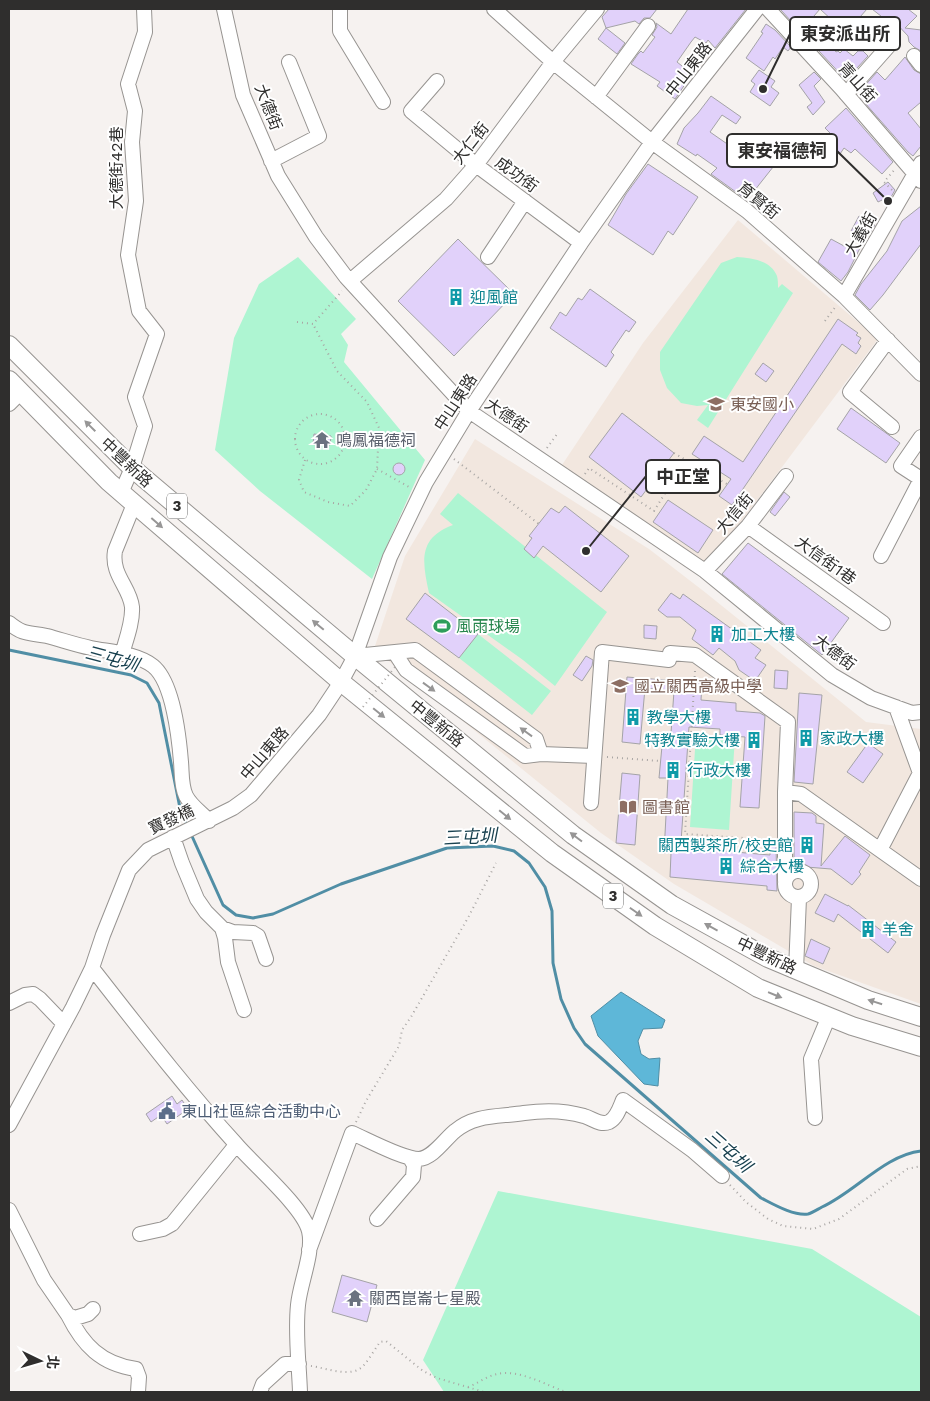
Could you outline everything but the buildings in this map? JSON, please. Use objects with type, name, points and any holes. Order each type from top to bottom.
[{"type":"main road","name":"中豐新路","points":[[9,345],[132,468],[573,836],[672,905],[768,958],[868,1000],[921,1017]]},
{"type":"main road","name":"中豐新路","points":[[13,392],[109,482],[341,682],[552,853],[655,926],[758,988],[852,1026],[921,1047]]},
{"type":"street","name":"大德街42巷","points":[[122,654],[132,615],[132,606],[114,560],[115,551],[128,498],[132,468],[145,426],[135,397],[158,334],[139,311],[128,255],[136,201],[132,142],[135,111],[128,84],[145,32],[144,9]]},
{"type":"street","name":"大德街","points":[[224,9],[243,95],[278,176],[316,237],[350,281],[469,410],[705,571],[832,675],[872,698],[912,712],[921,712]]},
{"type":"street","points":[[340,9],[340,31],[383,102]]},
{"type":"street","name":"大仁街","points":[[350,281],[446,198],[476,165],[553,62],[598,9]]},
{"type":"street","name":"中山東路","points":[[209,821],[233,808],[251,795],[319,715],[341,682],[355,656],[390,557],[420,493],[469,410],[581,242],[652,142],[757,9]]},
{"type":"street","name":"青山街","points":[[768,9],[903,159],[919,172]]},
{"type":"street","name":"育賢街","points":[[498,10],[553,62],[596,97],[652,142],[743,207],[844,296],[921,374]]},
{"type":"street","points":[[596,97],[648,26]]},
{"type":"street","points":[[846,94],[893,42]]},
{"type":"street","points":[[271,161],[319,136],[289,62]]},
{"type":"street","name":"成功街","points":[[437,81],[411,111],[476,165],[581,242]]},
{"type":"street","name":"大義街","points":[[844,296],[900,199],[919,172]]},
{"type":"street","points":[[488,257],[525,201]]},
{"type":"street","points":[[888,340],[850,392],[892,427]]},
{"type":"street","points":[[881,556],[921,479],[900,466],[921,437]]},
{"type":"street","name":"大信街","points":[[705,571],[748,526],[786,476]]},
{"type":"street","name":"大信街1巷","points":[[748,526],[883,623]]},
{"type":"street","points":[[9,623],[24,634],[40,635],[122,654],[138,658],[152,665],[159,672],[167,688],[179,734],[184,790],[191,803],[209,821]]},
{"type":"street","points":[[355,656],[395,660],[415,650],[536,739],[541,754]]},
{"type":"street","points":[[591,803],[602,652],[669,660],[670,653],[696,655],[788,722],[784,885],[791,896],[799,898],[810,890],[809,877],[798,871],[790,874],[785,881]]},
{"type":"street","points":[[395,660],[406,670],[525,756],[541,754],[594,756]]},
{"type":"street","points":[[880,850],[920,773],[896,707]]},
{"type":"street","points":[[785,792],[801,794],[921,879]]},
{"type":"street","name":"寶發橋","points":[[92,968],[129,870],[148,850],[209,821]]},
{"type":"street","points":[[173,837],[197,899],[206,912],[222,928],[233,932],[253,933],[258,936],[266,959]]},
{"type":"street","points":[[796,970],[799,898]]},
{"type":"street","points":[[222,928],[228,962],[244,1010]]},
{"type":"street","points":[[9,1125],[92,968],[177,1076],[236,1145],[294,1205],[304,1218],[309,1231],[309,1250]]},
{"type":"street","points":[[9,1003],[25,995],[33,994],[64,1024]]},
{"type":"street","points":[[815,1118],[810,1059],[828,1016]]},
{"type":"street","points":[[300,1392],[298,1303],[309,1250],[352,1133],[410,1158],[422,1159],[467,1122],[480,1117],[551,1110],[587,1116],[603,1123],[610,1122],[617,1114],[623,1100],[692,1150],[722,1176]]},
{"type":"street","points":[[140,1234],[163,1230],[172,1224],[236,1145]]},
{"type":"street","points":[[377,1219],[413,1177],[414,1165],[410,1158]]},
{"type":"street","points":[[9,1210],[44,1280],[68,1315],[75,1330],[85,1343],[105,1360],[125,1368],[136,1369],[140,1377],[138,1392]]},
{"type":"street","points":[[68,1315],[75,1318],[88,1314],[93,1309]]},
{"type":"street","points":[[260,1392],[263,1384],[285,1364],[299,1364]]},
{"type":"path","points":[[900,199],[884,182],[903,159]]},
{"type":"path","points":[[312,324],[350,281]]},
{"type":"path","points":[[825,321],[844,296]]},
{"type":"path","points":[[296,322],[312,324]]},
{"type":"path","points":[[305,460],[299,480],[304,492],[328,502],[350,506],[366,490],[378,469],[379,428],[367,402],[337,371],[312,324]]},
{"type":"path","points":[[322,414],[336,420],[341,426],[344,435],[342,451],[329,463],[312,463],[305,460],[299,454],[295,438],[300,424],[306,418],[322,414]]},
{"type":"path","points":[[540,459],[557,434]]},
{"type":"path","points":[[444,452],[539,524]]},
{"type":"path","points":[[674,453],[727,484]]},
{"type":"path","points":[[578,485],[589,468],[654,511],[685,461]]},
{"type":"path","points":[[378,469],[420,493]]},
{"type":"path","points":[[696,655],[685,834],[785,841]]},
{"type":"path","points":[[363,707],[395,660]]},
{"type":"path","points":[[594,756],[660,761]]},
{"type":"path","points":[[689,764],[743,767]]},
{"type":"path","points":[[352,1133],[358,1116],[399,1046],[402,1030],[464,924],[496,863]]},
{"type":"path","points":[[722,1176],[746,1202],[768,1220],[783,1226],[813,1229],[839,1219],[907,1170],[921,1166]]},
{"type":"path","points":[[299,1364],[344,1372],[355,1372],[363,1367],[380,1342],[386,1341],[423,1371],[437,1378],[484,1392]]},
{"type":"path","points":[[468,1387],[496,1374],[507,1374],[525,1376],[566,1392]]},
{"type":"shaded area","name":"東安國小","points":[[738,220],[878,339],[707,567],[562,465],[643,343]]},
{"type":"shaded area","name":"國立關西高級中學","points":[[475,439],[649,549],[866,722],[921,729],[921,1004],[814,966],[674,884],[601,833],[374,649],[405,556]]},
{"type":"green space","points":[[298,257],[356,319],[341,334],[348,345],[344,362],[425,460],[372,579],[260,491],[215,450],[234,338],[259,284]]},
{"type":"green space","points":[[737,257],[754,259],[770,266],[777,276],[778,288],[782,284],[793,293],[708,428],[697,420],[708,405],[697,406],[681,403],[667,388],[660,370],[660,352],[721,263]]},
{"type":"green space","points":[[458,493],[607,612],[555,686],[523,660],[429,593],[424,561],[425,552],[433,537],[453,525],[440,514]]},
{"type":"green space","points":[[478,634],[551,691],[532,715],[459,658]]},
{"type":"green space","points":[[696,734],[735,737],[729,830],[690,827]]},
{"type":"green space","points":[[498,1191],[812,1249],[921,1317],[921,1392],[444,1392],[423,1360]]},
{"type":"water","points":[[621,992],[665,1020],[662,1028],[643,1029],[638,1041],[641,1054],[649,1059],[660,1058],[658,1086],[644,1084],[598,1036],[591,1016]]},
{"type":"waterway","name":"三屯圳","points":[[9,650],[131,675],[147,683],[159,703],[180,808],[187,826]]},
{"type":"waterway","name":"三屯圳","points":[[191,834],[223,905],[236,915],[253,918],[273,914],[341,884],[447,848],[493,846],[514,851],[529,863],[545,887],[552,911],[553,963],[561,999],[574,1028],[585,1044],[761,1198],[790,1211],[808,1214],[834,1200],[895,1159],[921,1151]]},
{"type":"place","name":"東安派出所","points":[[763,89]]},
{"type":"place","name":"東安福德祠","points":[[888,201]]},
{"type":"place","name":"迎風館","points":[[456,297]]},
{"type":"place","name":"東安國小","points":[[716,404]]},
{"type":"place","name":"鳴鳳福德祠","points":[[322,440]]},
{"type":"place","name":"中正堂","points":[[586,551]]},
{"type":"place","name":"風雨球場","points":[[442,626]]},
{"type":"place","name":"加工大樓","points":[[717,634]]},
{"type":"place","name":"國立關西高級中學","points":[[620,686]]},
{"type":"place","name":"教學大樓","points":[[633,717]]},
{"type":"place","name":"家政大樓","points":[[806,738]]},
{"type":"place","name":"特教實驗大樓","points":[[754,740]]},
{"type":"place","name":"行政大樓","points":[[673,770]]},
{"type":"place","name":"圖書館","points":[[628,807]]},
{"type":"place","name":"關西製茶所/校史館","points":[[807,845]]},
{"type":"place","name":"綜合大樓","points":[[726,866]]},
{"type":"place","name":"羊舍","points":[[868,929]]},
{"type":"place","name":"東山社區綜合活動中心","points":[[167,1111]]},
{"type":"place","name":"關西崑崙七星殿","points":[[355,1298]]}]
